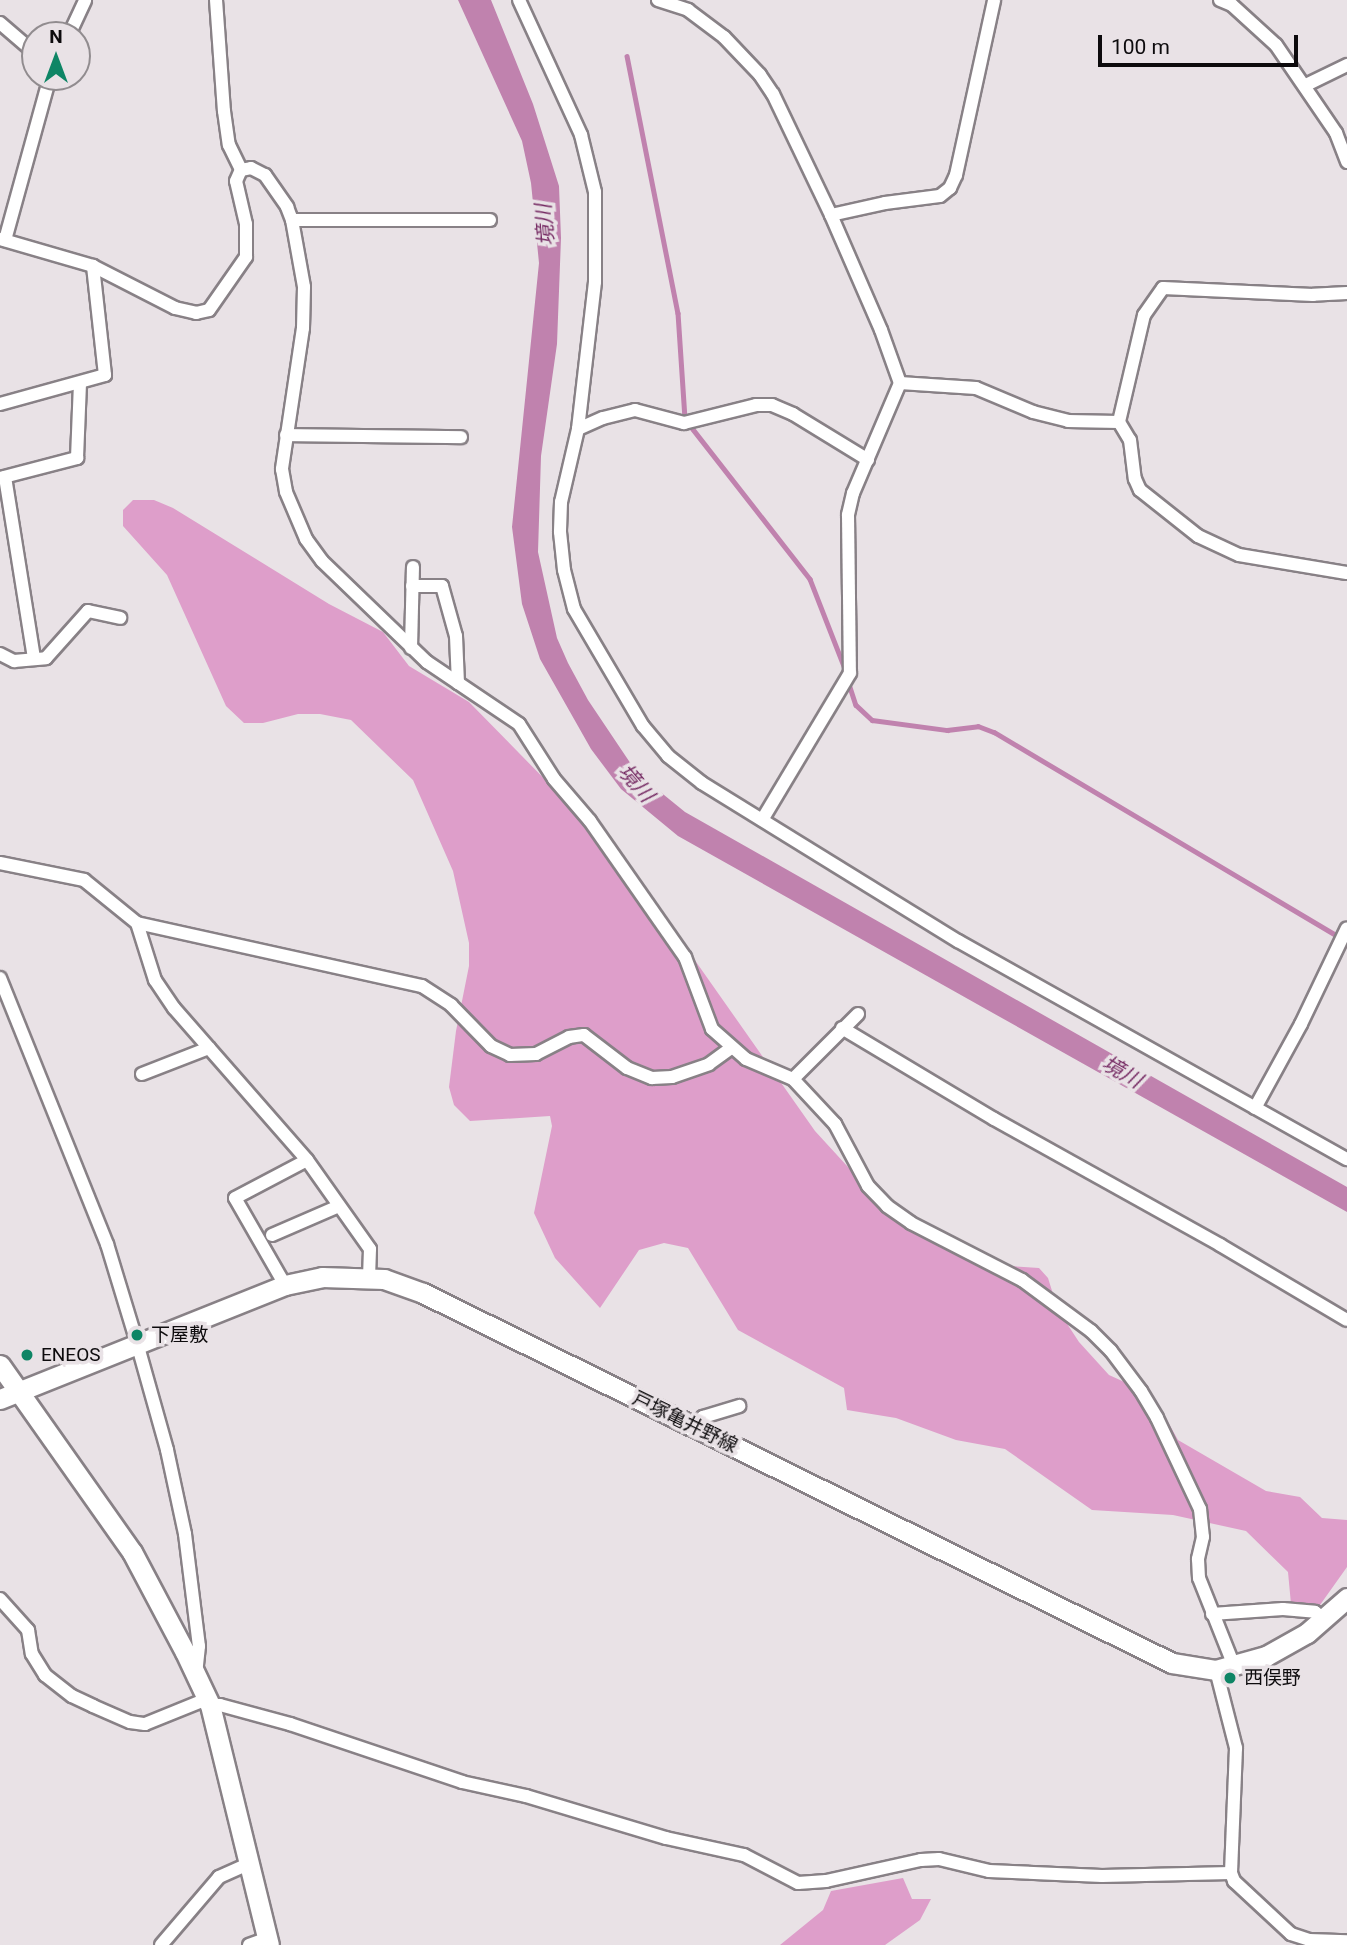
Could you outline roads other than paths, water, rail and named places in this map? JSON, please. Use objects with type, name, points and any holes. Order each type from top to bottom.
[{"type":"main road","name":"戸塚亀井野線","points":[[0,1399],[285,1285],[322,1277],[369,1276],[423,1293],[1154,1656],[1185,1667],[1225,1668],[1287,1645],[1347,1599]]},
{"type":"main road","points":[[0,1365],[132,1552],[163,1607],[208,1702],[251,1863],[262,1943]]},
{"type":"street","points":[[75,21],[85,0]]},
{"type":"street","points":[[216,0],[224,111],[229,145],[241,170]]},
{"type":"street","points":[[519,0],[581,135],[594,192],[595,282],[578,429],[561,502],[560,532],[564,570],[574,608],[643,726],[668,756],[702,783],[958,941],[1347,1159]]},
{"type":"street","points":[[658,0],[688,10],[708,24],[760,75],[786,118],[831,215],[881,330],[900,383],[853,493],[848,515],[850,673],[762,820]]},
{"type":"street","points":[[831,215],[885,202],[940,196],[950,188],[956,175],[994,0]]},
{"type":"street","points":[[1220,0],[1255,24],[1276,45],[1306,85],[1336,133],[1347,162]]},
{"type":"street","points":[[0,23],[21,41]]},
{"type":"street","points":[[1306,85],[1347,65]]},
{"type":"street","points":[[46,91],[3,239],[93,267],[175,308],[196,313],[209,310],[246,257],[246,224],[236,181],[241,170]]},
{"type":"street","points":[[241,170],[251,168],[265,175],[287,207],[292,220],[304,287],[303,328],[282,469],[286,492],[306,539],[322,561],[411,648],[519,724],[554,779],[590,821],[685,957],[712,1029],[746,1059],[793,1079],[835,1124],[868,1186],[887,1206],[911,1223],[1022,1280],[1091,1331],[1111,1351],[1141,1391],[1157,1418],[1200,1509],[1203,1536],[1198,1559],[1199,1578],[1212,1614],[1225,1668],[1236,1748],[1231,1873],[1234,1881],[1291,1934],[1309,1940],[1347,1941]]},
{"type":"street","points":[[292,220],[491,220]]},
{"type":"street","points":[[0,404],[105,375],[93,267]]},
{"type":"street","points":[[1347,293],[1313,295],[1164,288],[1144,315],[1119,422],[1130,440],[1135,479],[1140,490],[1198,536],[1225,551],[1239,555],[1347,573]]},
{"type":"street","points":[[34,658],[2,477],[77,458],[80,383]]},
{"type":"street","points":[[900,383],[976,388],[1033,412],[1068,421],[1119,422]]},
{"type":"street","points":[[578,429],[603,418],[635,410],[689,422],[756,405],[772,405],[800,418],[867,460]]},
{"type":"street","points":[[286,435],[461,437]]},
{"type":"street","points":[[411,648],[413,567]]},
{"type":"street","points":[[412,586],[442,586],[456,636],[458,683]]},
{"type":"street","points":[[0,654],[14,661],[46,658],[88,611],[120,618]]},
{"type":"street","points":[[0,863],[85,880],[137,923],[422,986],[451,1005],[491,1046],[510,1055],[536,1054],[569,1037],[584,1035],[627,1068],[652,1078],[672,1077],[709,1064],[731,1048]]},
{"type":"street","points":[[137,923],[155,980],[174,1008],[307,1160],[369,1249],[369,1276]]},
{"type":"street","points":[[1255,1108],[1344,934]]},
{"type":"street","points":[[0,978],[107,1244],[137,1343],[185,1534],[199,1646],[196,1678]]},
{"type":"street","points":[[793,1079],[858,1014]]},
{"type":"street","points":[[842,1028],[994,1119],[1220,1245],[1347,1320]]},
{"type":"street","points":[[142,1074],[209,1048]]},
{"type":"street","points":[[285,1285],[235,1198],[307,1160]]},
{"type":"street","points":[[272,1235],[339,1206]]},
{"type":"street","points":[[694,1426],[703,1417],[740,1406]]},
{"type":"street","points":[[0,1599],[28,1630],[32,1654],[45,1675],[72,1696],[130,1721],[145,1724],[208,1702],[290,1724],[462,1782],[526,1796],[666,1838],[744,1856],[798,1883],[826,1881],[921,1860],[939,1859],[989,1871],[1102,1876],[1231,1873]]},
{"type":"street","points":[[1212,1614],[1283,1609],[1315,1612],[1324,1619]]},
{"type":"street","points":[[161,1945],[186,1920],[219,1877],[251,1863]]},
{"type":"water","name":"境川","points":[[458,0],[491,0],[533,104],[559,186],[561,238],[557,344],[541,456],[538,552],[557,638],[568,663],[588,700],[637,773],[685,812],[1347,1187],[1347,1212],[678,836],[621,789],[591,749],[540,659],[522,604],[512,527],[539,263],[531,183],[522,141]]},
{"type":"waterway","points":[[627,56],[678,313],[685,419],[810,579],[845,669]]},
{"type":"waterway","points":[[848,681],[856,705],[872,720],[947,730],[978,726],[994,732],[1347,942]]},
{"type":"place","name":"下屋敷","points":[[137,1335]]},
{"type":"place","name":"ENEOS","points":[[27,1355]]},
{"type":"place","name":"西俣野","points":[[1230,1678]]}]
